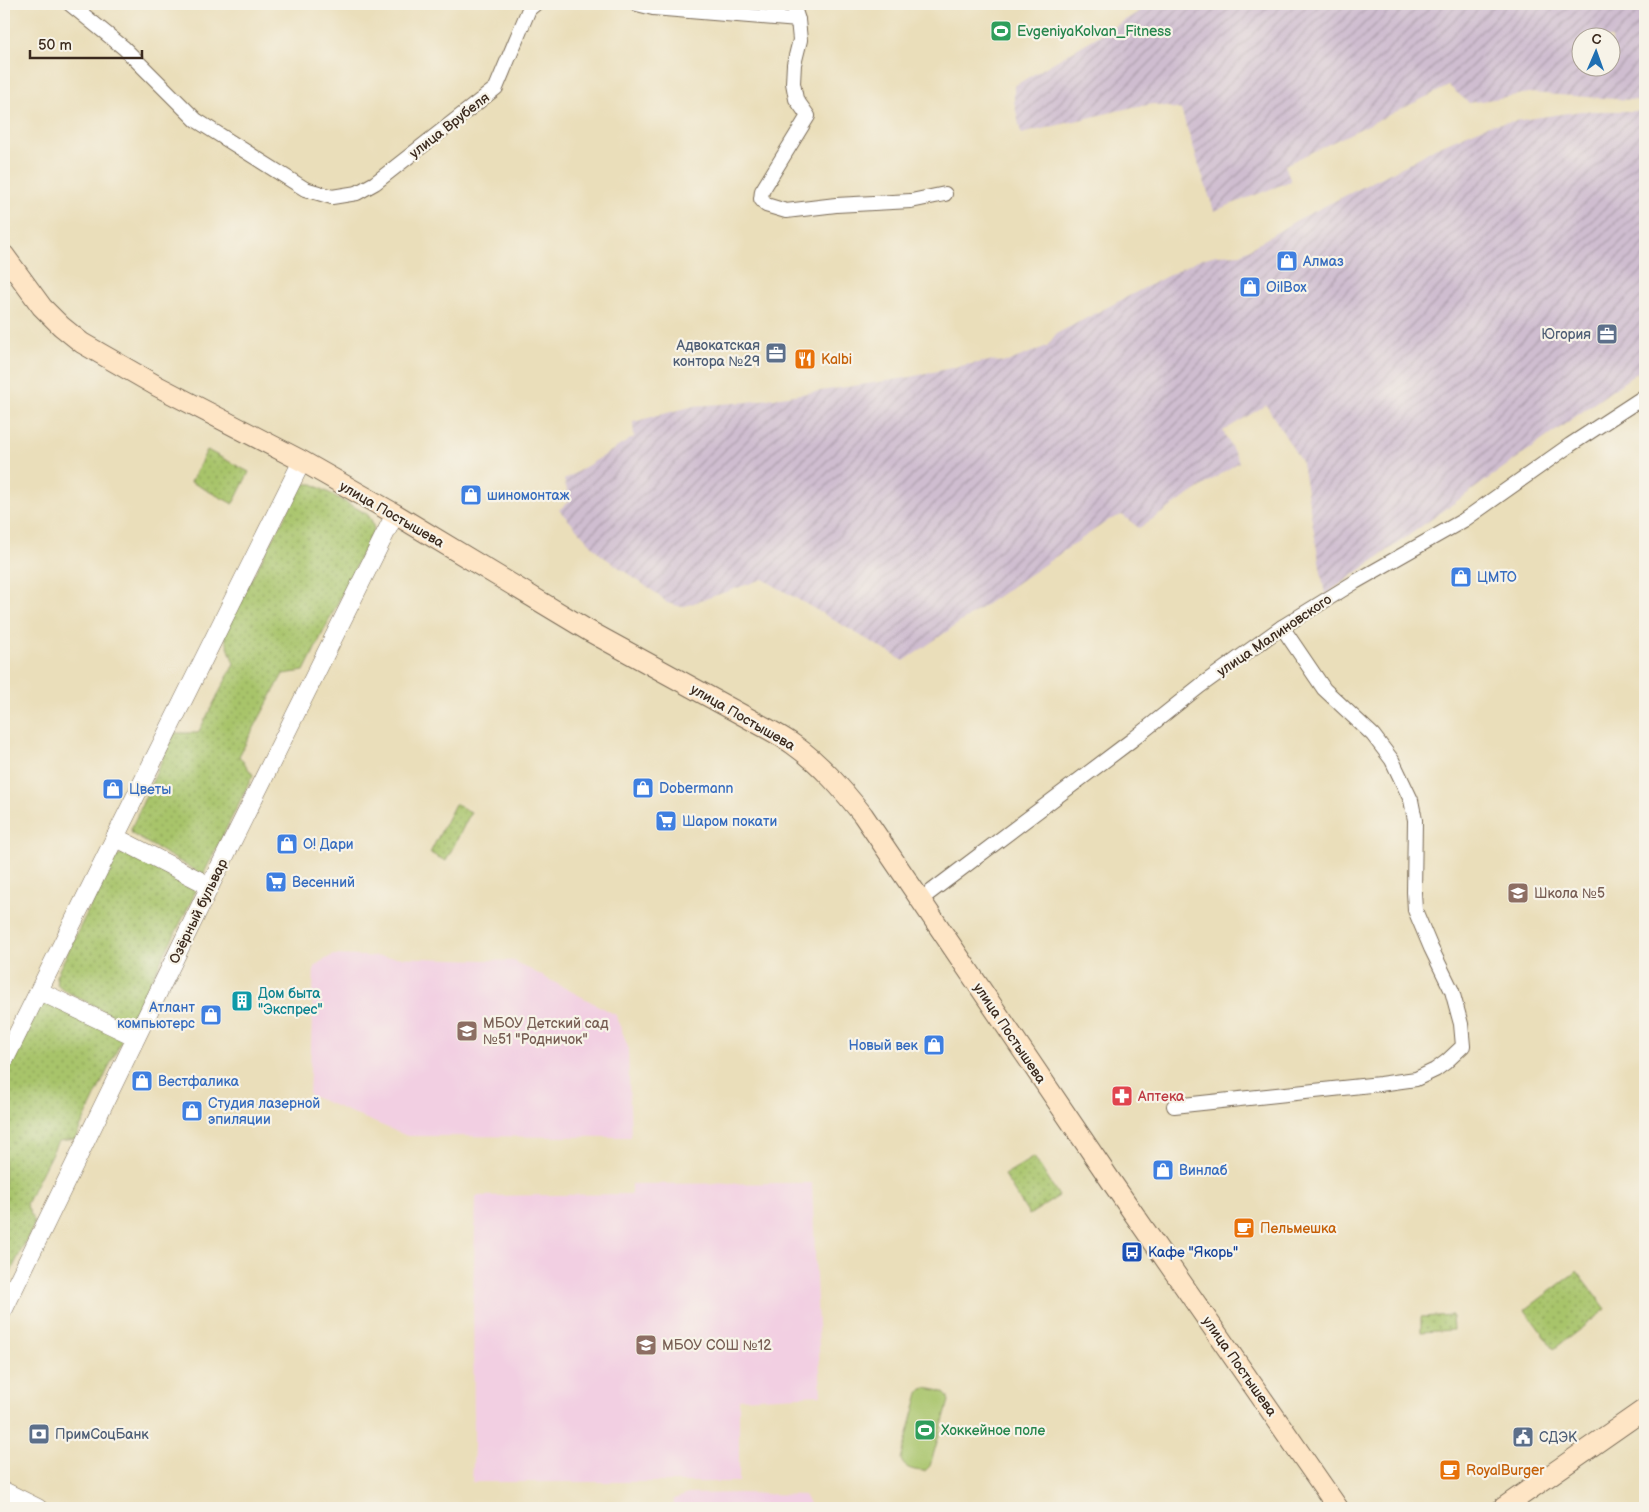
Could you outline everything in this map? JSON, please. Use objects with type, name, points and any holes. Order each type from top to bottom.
[{"type":"main road","name":"улица Постышева","points":[[4,255],[42,307],[82,343],[157,386],[302,461],[395,514],[589,631],[719,701],[795,746],[818,764],[863,815],[1111,1181],[1338,1508]]},
{"type":"main road","points":[[1503,1508],[1645,1409]]},
{"type":"street","name":"улица Врубеля","points":[[70,4],[124,48],[196,120],[305,189],[332,197],[357,193],[375,183],[496,88],[529,9],[535,4]]},
{"type":"street","points":[[637,4],[653,8],[798,20]]},
{"type":"street","points":[[792,4],[798,20],[800,40],[794,64],[793,83],[796,99],[808,116],[762,191],[761,199],[766,206],[786,211],[836,205],[911,201],[944,194]]},
{"type":"street","name":"улица Малиновского","points":[[920,900],[1132,740],[1200,686],[1282,627],[1355,582],[1464,520],[1570,445],[1645,396]]},
{"type":"street","points":[[4,1061],[302,461]]},
{"type":"street","name":"Озёрный бульвар","points":[[4,1308],[210,886],[395,514]]},
{"type":"street","points":[[1174,1106],[1416,1079],[1435,1070],[1463,1046],[1461,1024],[1452,991],[1415,910],[1415,820],[1411,800],[1392,760],[1373,735],[1324,689],[1282,627]]},
{"type":"street","points":[[115,837],[210,886]]},
{"type":"street","points":[[39,992],[136,1037]]},
{"type":"street","points":[[4,1492],[38,1508]]},
{"type":"shaded area","points":[[1152,4],[1645,4],[1645,101],[1529,93],[1469,103],[1449,86],[1285,165],[1291,181],[1214,211],[1181,110],[1154,104],[1129,108],[1021,134],[1014,101],[1014,86]]},
{"type":"shaded area","points":[[1581,111],[1645,111],[1645,367],[1325,595],[1302,463],[1266,405],[1223,431],[1239,462],[1139,528],[1122,515],[1109,520],[904,661],[763,579],[682,607],[667,603],[660,596],[601,555],[559,510],[570,500],[564,480],[634,437],[633,422],[694,406],[748,402],[906,378],[990,361],[1007,362],[1047,346],[1056,334],[1198,260],[1216,255],[1241,254],[1297,220],[1410,163],[1435,148],[1489,125]]},
{"type":"shaded area","name":"МБОУ Детский сад №51 \"Родничок\"","points":[[333,955],[514,961],[616,1015],[628,1047],[631,1137],[407,1136],[309,1095],[314,967]]},
{"type":"shaded area","name":"МБОУ СОШ №12","points":[[812,1183],[821,1395],[739,1399],[739,1482],[472,1482],[474,1446],[473,1295],[476,1196],[631,1194],[631,1184]]},
{"type":"shaded area","points":[[688,1494],[804,1495],[812,1508],[673,1508],[674,1499]]},
{"type":"green space","points":[[207,450],[249,472],[233,504],[191,482]]},
{"type":"green space","points":[[313,484],[367,514],[371,519],[374,529],[304,671],[283,674],[239,756],[253,775],[203,875],[132,834],[131,829],[174,733],[198,733],[234,664],[223,632],[302,485]]},
{"type":"green space","points":[[455,804],[471,812],[446,861],[430,853]]},
{"type":"green space","points":[[125,852],[191,883],[195,891],[135,1012],[127,1018],[119,1019],[64,990],[57,984],[56,976],[114,858]]},
{"type":"green space","points":[[42,1001],[123,1037],[75,1139],[58,1141],[26,1204],[35,1223],[4,1285],[4,1078]]},
{"type":"green space","points":[[1034,1157],[1059,1196],[1029,1215],[1004,1175]]},
{"type":"green space","points":[[1577,1271],[1606,1309],[1554,1349],[1525,1310]]},
{"type":"green space","points":[[1452,1315],[1453,1330],[1421,1332],[1421,1317]]},
{"type":"green space","name":"Хоккейное поле","points":[[926,1388],[943,1393],[948,1397],[949,1401],[930,1466],[925,1471],[921,1471],[907,1467],[901,1459],[919,1393],[922,1389]]},
{"type":"place","name":"EvgeniyaKolvan_Fitness","points":[[1001,31]]},
{"type":"place","name":"Алмаз","points":[[1287,261]]},
{"type":"place","name":"OilBox","points":[[1250,287]]},
{"type":"place","name":"Югория","points":[[1607,334]]},
{"type":"place","name":"Адвокатская контора №29","points":[[776,353]]},
{"type":"place","name":"Kalbi","points":[[805,359]]},
{"type":"place","name":"шиномонтаж","points":[[471,495]]},
{"type":"place","name":"ЦМТО","points":[[1461,577]]},
{"type":"place","name":"Dobermann","points":[[643,788]]},
{"type":"place","name":"Цветы","points":[[113,789]]},
{"type":"place","name":"Шаром покати","points":[[666,821]]},
{"type":"place","name":"О! Дари","points":[[287,844]]},
{"type":"place","name":"Весенний","points":[[276,882]]},
{"type":"place","name":"Школа №5","points":[[1518,893]]},
{"type":"place","name":"Дом быта \"Экспрес\"","points":[[242,1001]]},
{"type":"place","name":"Атлант компьютерс","points":[[211,1015]]},
{"type":"place","name":"МБОУ Детский сад №51 \"Родничок\"","points":[[467,1031]]},
{"type":"place","name":"Новый век","points":[[934,1045]]},
{"type":"place","name":"Вестфалика","points":[[142,1081]]},
{"type":"place","name":"Аптека","points":[[1122,1096]]},
{"type":"place","name":"Студия лазерной эпиляции","points":[[192,1111]]},
{"type":"place","name":"Винлаб","points":[[1163,1170]]},
{"type":"place","name":"Пельмешка","points":[[1244,1228]]},
{"type":"place","name":"Кафе \"Якорь\"","points":[[1132,1252]]},
{"type":"place","name":"МБОУ СОШ №12","points":[[646,1345]]},
{"type":"place","name":"Хоккейное поле","points":[[925,1430]]},
{"type":"place","name":"ПримСоцБанк","points":[[39,1434]]},
{"type":"place","name":"СДЭК","points":[[1523,1437]]},
{"type":"place","name":"RoyalBurger","points":[[1450,1470]]}]
